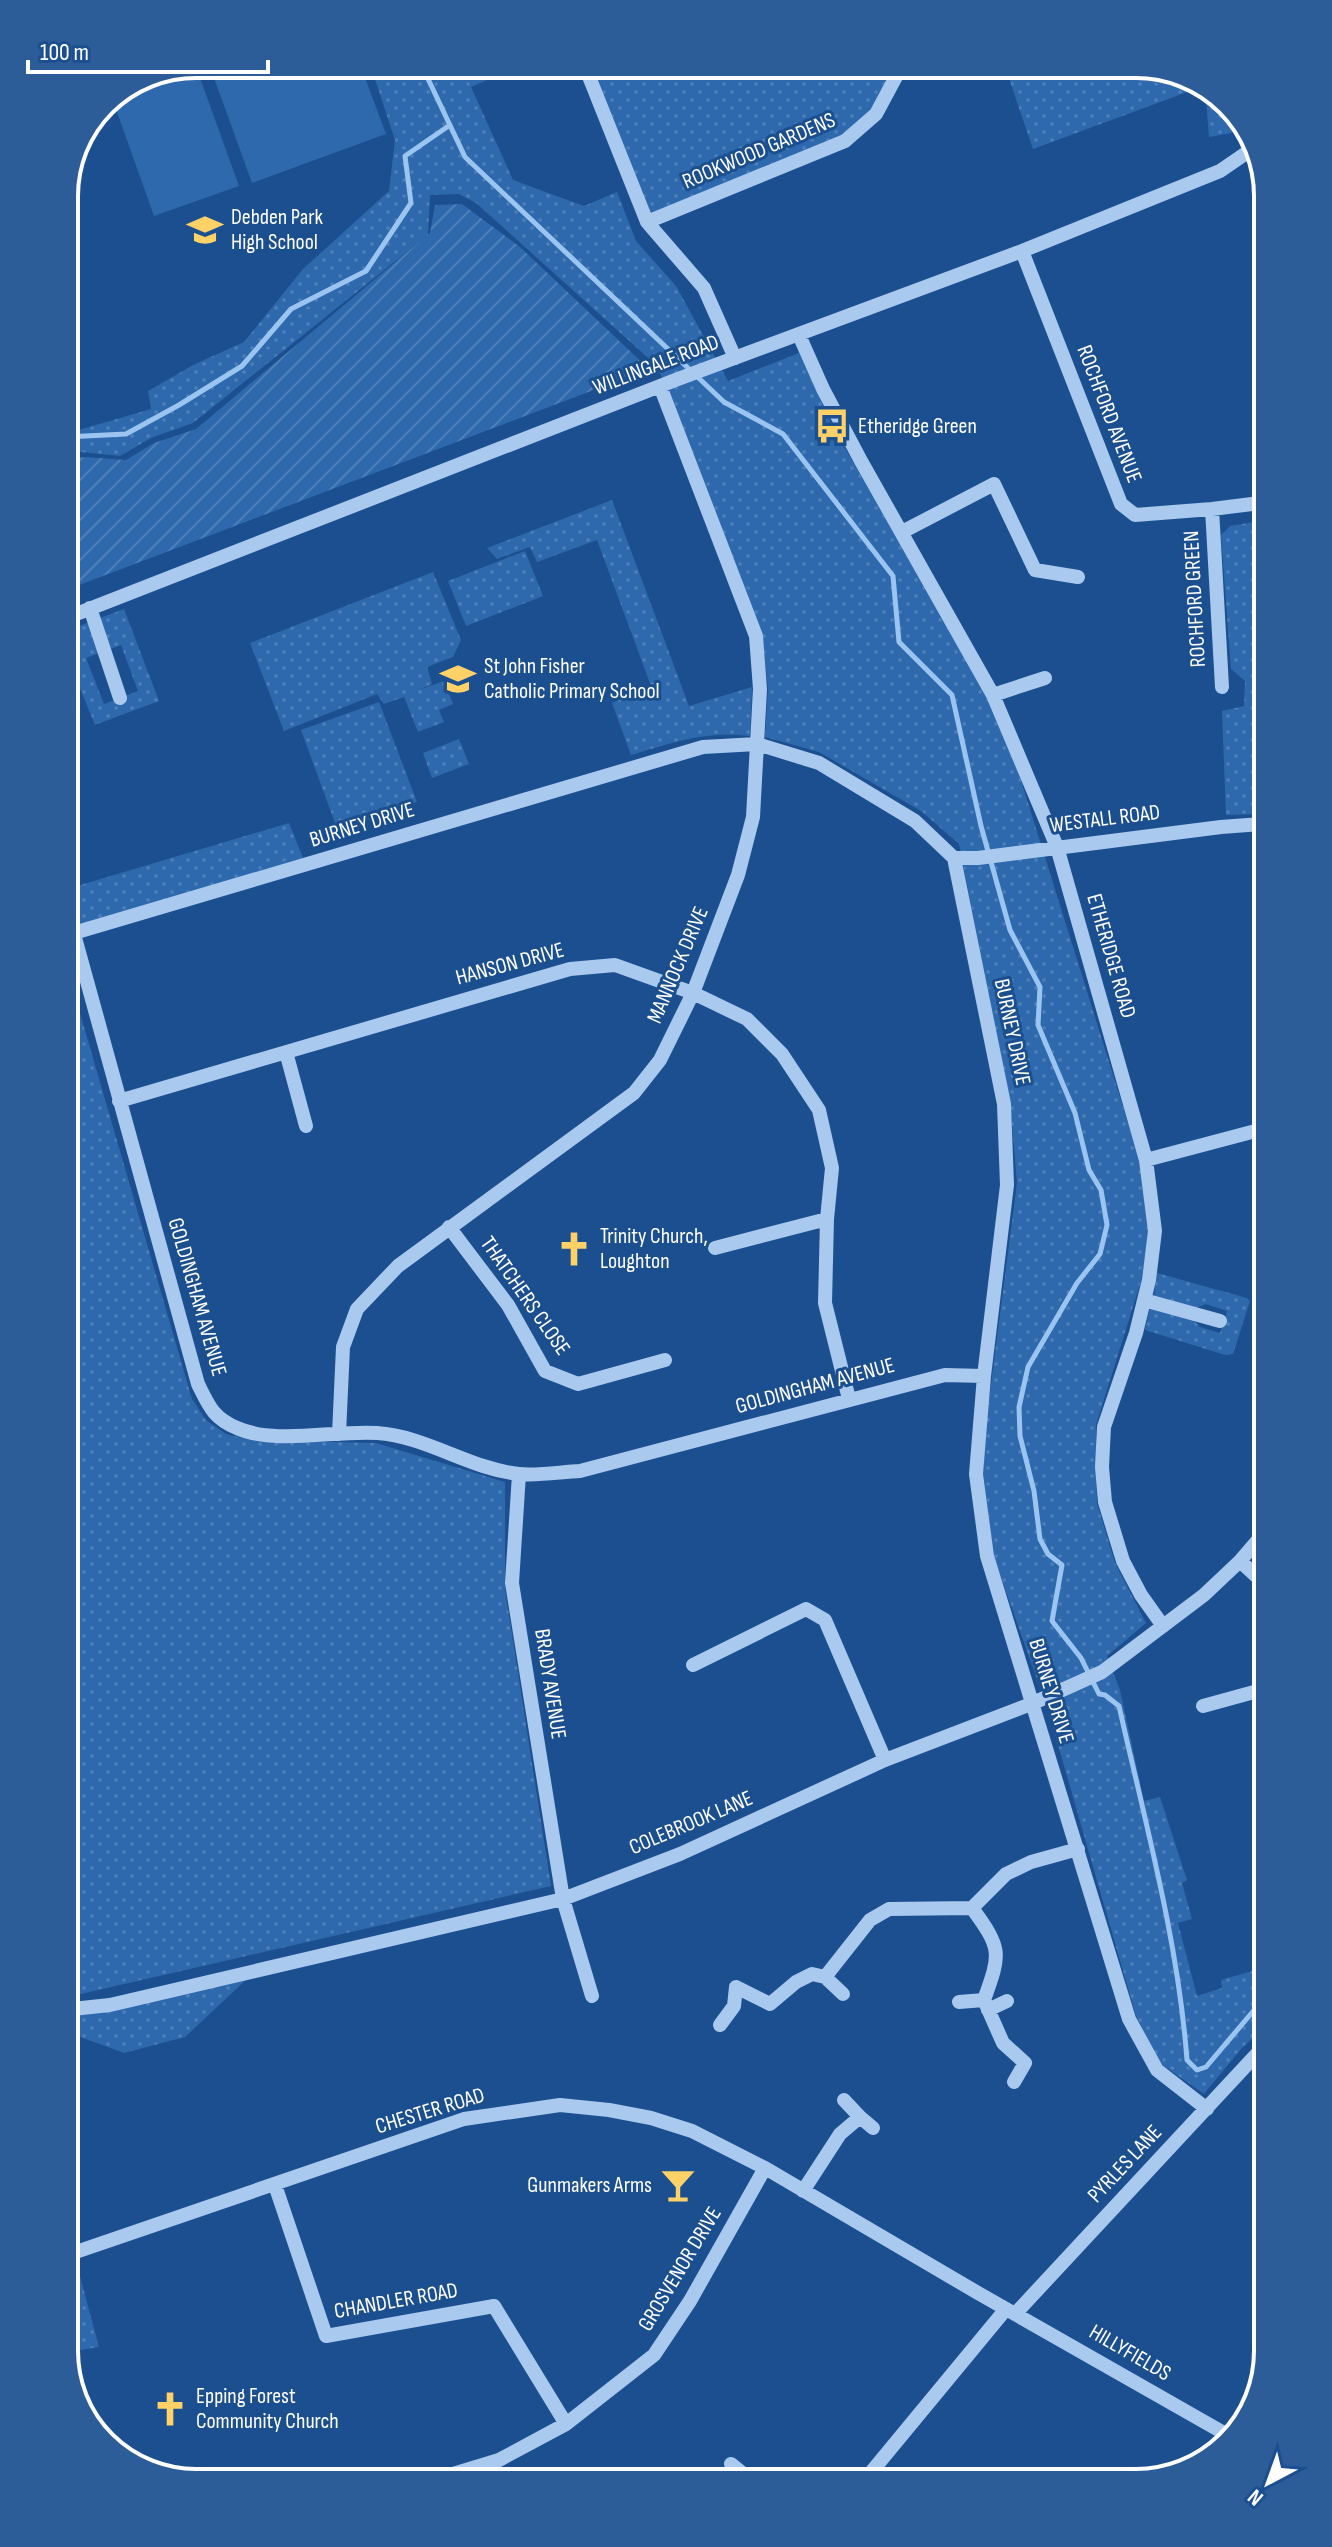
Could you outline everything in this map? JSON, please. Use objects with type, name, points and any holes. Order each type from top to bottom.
[{"type":"street","points":[[590,78],[647,222],[704,288],[735,358]]},
{"type":"street","name":"ROOKWOOD GARDENS","points":[[647,222],[845,141],[876,114],[895,78]]},
{"type":"street","name":"WILLINGALE ROAD","points":[[78,613],[678,379],[1022,251],[1220,171],[1246,153]]},
{"type":"street","name":"ROCHFORD AVENUE","points":[[1022,251],[1121,504],[1135,515],[1254,504]]},
{"type":"street","name":"ETHERIDGE ROAD","points":[[799,335],[823,389],[993,695],[1057,847],[1146,1160],[1155,1231],[1144,1300],[1104,1427],[1102,1467],[1105,1502],[1123,1561],[1141,1595],[1163,1626]]},
{"type":"street","name":"MANNOCK DRIVE","points":[[339,1434],[343,1347],[357,1309],[398,1266],[634,1093],[660,1060],[693,993],[738,875],[753,817],[760,689],[756,636],[660,386]]},
{"type":"street","points":[[902,532],[994,484],[1035,570],[1078,577]]},
{"type":"street","name":"ROCHFORD GREEN","points":[[1212,509],[1222,687]]},
{"type":"street","points":[[90,608],[120,698]]},
{"type":"street","points":[[993,695],[1045,678]]},
{"type":"street","name":"BURNEY DRIVE","points":[[78,932],[703,747],[757,744],[819,763],[915,821],[954,858],[1004,1104],[1007,1185],[984,1376],[976,1474],[987,1556],[1129,2019],[1157,2070],[1207,2109]]},
{"type":"street","name":"WESTALL ROAD","points":[[954,858],[978,858],[1254,825]]},
{"type":"street","name":"GOLDINGHAM AVENUE","points":[[78,958],[198,1384],[213,1415],[238,1429],[263,1435],[397,1435],[470,1461],[519,1474],[580,1471],[945,1375],[984,1376]]},
{"type":"street","name":"HANSON DRIVE","points":[[119,1101],[570,969],[615,965],[693,993],[747,1019],[782,1054],[819,1110],[832,1168],[825,1303],[849,1399]]},
{"type":"street","points":[[286,1052],[306,1126]]},
{"type":"street","points":[[1146,1160],[1254,1131]]},
{"type":"street","points":[[715,1248],[827,1219]]},
{"type":"street","name":"THATCHERS CLOSE","points":[[449,1227],[508,1305],[545,1371],[578,1384],[665,1360]]},
{"type":"street","points":[[1144,1300],[1220,1321]]},
{"type":"street","name":"BRADY AVENUE","points":[[519,1474],[512,1583],[563,1899],[592,1996]]},
{"type":"street","name":"COLEBROOK LANE","points":[[78,2008],[110,2005],[563,1899],[680,1854],[885,1760],[1031,1704],[1102,1672],[1204,1595],[1254,1545]]},
{"type":"street","points":[[1240,1561],[1254,1574]]},
{"type":"street","points":[[693,1665],[806,1609],[825,1620],[885,1760]]},
{"type":"street","points":[[1203,1706],[1254,1692]]},
{"type":"street","points":[[825,1977],[870,1920],[889,1909],[972,1908],[1006,1874],[1031,1862],[1078,1849]]},
{"type":"street","points":[[972,1908],[994,1939],[997,1964],[986,2005],[1003,2043],[1025,2063],[1014,2082]]},
{"type":"street","points":[[720,2025],[734,2006],[736,1987],[770,2004],[812,1974],[825,1977],[843,1994]]},
{"type":"street","points":[[959,2002],[986,2005],[1007,2001]]},
{"type":"street","name":"PYRLES LANE","points":[[874,2469],[1011,2311],[1254,2057]]},
{"type":"street","points":[[844,2100],[873,2128]]},
{"type":"street","name":"CHESTER ROAD","points":[[78,2251],[464,2119],[560,2105],[651,2118],[692,2131],[765,2168],[1011,2311]]},
{"type":"street","points":[[803,2191],[840,2134],[860,2117]]},
{"type":"street","name":"GROSVENOR DRIVE","points":[[472,2469],[499,2460],[566,2424],[654,2355],[690,2301],[765,2168]]},
{"type":"street","name":"CHANDLER ROAD","points":[[275,2185],[326,2336],[494,2306],[566,2424]]},
{"type":"street","name":"HILLYFIELDS","points":[[1011,2311],[1222,2432]]},
{"type":"street","points":[[731,2464],[737,2469]]},
{"type":"shaded area","points":[[200,78],[239,186],[154,216],[116,109],[158,84]]},
{"type":"shaded area","points":[[214,78],[365,78],[386,134],[252,183]]},
{"type":"shaded area","points":[[375,78],[491,78],[471,87],[513,180],[584,206],[617,192],[636,241],[676,286],[728,381],[799,353],[833,427],[990,700],[1009,742],[1140,1161],[1150,1229],[1142,1278],[1096,1425],[1097,1503],[1115,1563],[1146,1623],[1107,1656],[1120,1690],[1144,1801],[1160,1797],[1187,1880],[1182,1883],[1192,1919],[1178,1923],[1197,1996],[1222,1988],[1221,1980],[1254,1970],[1254,2037],[1204,2094],[1161,2064],[1136,2016],[1048,1710],[994,1558],[983,1472],[987,1415],[1017,1183],[1010,1101],[959,844],[921,811],[819,752],[765,737],[768,688],[762,633],[672,398],[656,365],[476,203],[459,194],[430,195],[428,235],[193,423],[151,438],[120,456],[78,452],[78,430],[151,409],[148,391],[193,365],[244,342],[303,269],[389,191],[395,140]]},
{"type":"shaded area","points":[[590,78],[891,78],[876,114],[845,141],[647,222]]},
{"type":"shaded area","points":[[1009,78],[1144,78],[1174,84],[1190,91],[1033,149]]},
{"type":"shaded area","points":[[1206,101],[1235,132],[1209,137]]},
{"type":"shaded area","points":[[462,204],[520,247],[649,369],[78,585],[78,458],[126,460],[154,443],[196,429],[430,233],[435,205]]},
{"type":"shaded area","points":[[612,500],[689,706],[752,687],[750,736],[703,736],[631,755],[612,703],[651,686],[597,540],[537,562],[530,547],[497,559],[487,548]]},
{"type":"shaded area","points":[[1254,522],[1254,814],[1226,815],[1222,711],[1244,706],[1245,681],[1231,669],[1221,535],[1230,526]]},
{"type":"shaded area","points":[[525,551],[543,596],[466,626],[448,581]]},
{"type":"shaded area","points":[[433,572],[461,640],[453,657],[427,667],[432,684],[418,690],[444,681],[453,704],[439,710],[444,722],[418,732],[404,697],[384,704],[377,694],[284,731],[250,643]]},
{"type":"shaded area","points":[[124,609],[159,701],[95,725],[78,684],[78,626]],"holes":[[[121,645],[138,691],[104,704],[86,658]]]},
{"type":"shaded area","points":[[379,702],[417,802],[338,831],[301,730]]},
{"type":"shaded area","points":[[459,739],[469,764],[432,778],[423,753]]},
{"type":"shaded area","points":[[289,823],[303,858],[78,926],[78,886]]},
{"type":"shaded area","points":[[78,1006],[192,1399],[206,1420],[226,1434],[250,1440],[376,1443],[505,1482],[505,1589],[551,1886],[78,1995]]},
{"type":"shaded area","points":[[1157,1273],[1250,1301],[1233,1354],[1225,1355],[1145,1330],[1151,1304],[1190,1316],[1200,1327],[1220,1333],[1227,1311],[1206,1304],[1193,1309],[1154,1297]]},
{"type":"shaded area","points":[[248,1978],[185,2037],[124,2053],[78,2036],[78,2014]]},
{"type":"shaded area","points":[[78,2269],[99,2347],[78,2350]]},
{"type":"waterway","points":[[428,78],[465,157],[724,402],[783,434],[893,576],[899,642],[952,695],[981,826],[1010,930],[1040,987],[1038,1025],[1075,1113],[1089,1170],[1101,1190],[1107,1225],[1100,1254],[1077,1283],[1028,1367],[1019,1407],[1020,1436],[1034,1491],[1040,1539],[1048,1554],[1062,1565],[1052,1621],[1081,1658],[1099,1694],[1119,1706],[1168,1926],[1187,2060],[1197,2070],[1206,2067],[1254,2010]]},
{"type":"waterway","points":[[78,436],[126,434],[179,405],[242,366],[291,309],[366,271],[411,203],[405,156],[450,125]]},
{"type":"place","name":"Debden Park High School","points":[[205,230]]},
{"type":"place","name":"Etheridge Green","points":[[832,426]]},
{"type":"place","name":"St John Fisher Catholic Primary School","points":[[458,679]]},
{"type":"place","name":"Trinity Church, Loughton","points":[[574,1249]]},
{"type":"place","name":"Gunmakers Arms","points":[[678,2185]]},
{"type":"place","name":"Epping Forest Community Church","points":[[170,2409]]}]
